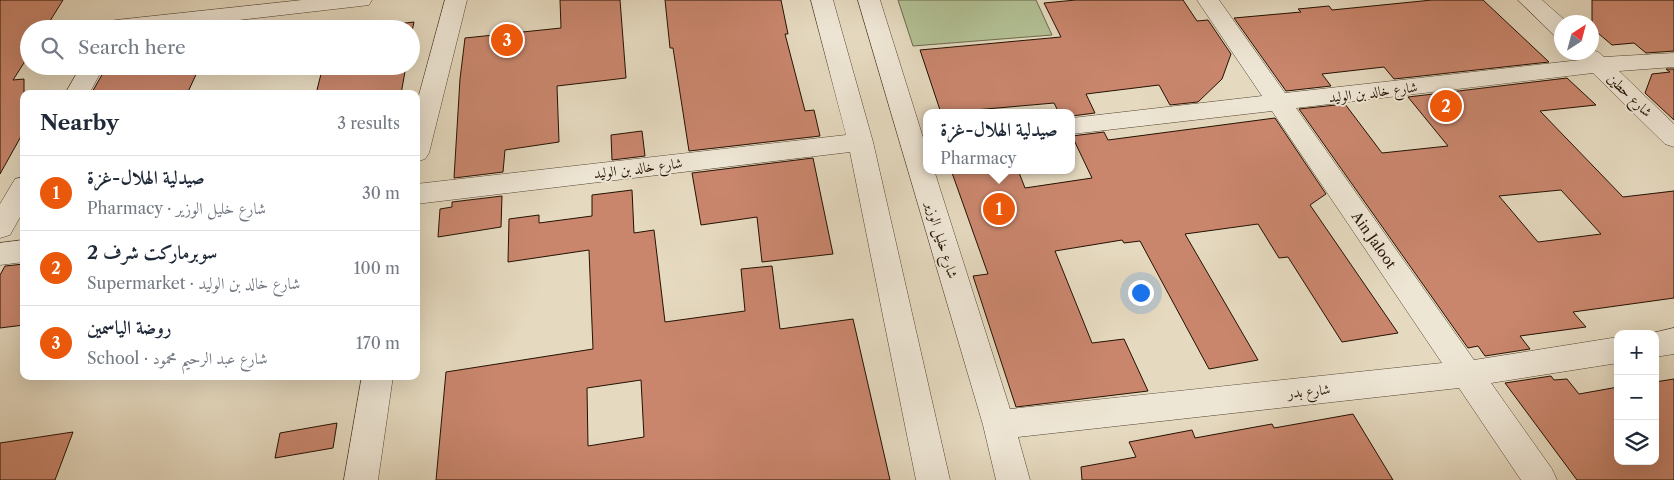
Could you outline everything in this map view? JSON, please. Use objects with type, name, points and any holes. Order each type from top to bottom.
[{"type":"street","points":[[173,20],[361,0]]},
{"type":"street","points":[[420,138],[456,0]]},
{"type":"street","points":[[822,0],[860,142],[933,480]]},
{"type":"street","name":"شارع خليل الوزير","points":[[869,0],[920,143]]},
{"type":"street","name":"Ain Jaloot","points":[[1208,0],[1540,480]]},
{"type":"street","points":[[1530,0],[1554,22]]},
{"type":"street","name":"شارع خالد بن الوليد","points":[[1599,59],[1674,60]]},
{"type":"street","name":"شارع خالد بن الوليد","points":[[1075,126],[1279,102],[1586,60]]},
{"type":"street","name":"شارع حطين","points":[[1594,60],[1674,138]]},
{"type":"street","points":[[79,90],[88,75]]},
{"type":"street","name":"شارع خالد بن الوليد","points":[[420,194],[860,142]]},
{"type":"street","name":"شارع خليل الوزير","points":[[929,174],[1014,480]]},
{"type":"street","points":[[0,228],[20,193]]},
{"type":"street","points":[[0,254],[20,252]]},
{"type":"street","points":[[1659,343],[1674,341]]},
{"type":"street","name":"شارع بدر","points":[[999,425],[1468,374],[1614,351]]},
{"type":"street","points":[[361,480],[377,380]]},
{"type":"green space","points":[[898,0],[1036,0],[1052,35],[913,46]]},
{"type":"building","points":[[0,0],[63,0],[51,20],[20,20],[20,69],[13,80],[24,79],[24,90],[20,90],[20,138],[0,174]]},
{"type":"building","points":[[560,0],[620,0],[626,78],[557,86],[559,142],[505,150],[503,172],[454,178],[460,79],[465,38],[561,28]]},
{"type":"building","points":[[665,0],[781,0],[788,34],[785,34],[805,111],[814,110],[820,136],[689,151],[673,48],[670,48]]},
{"type":"building","points":[[1076,0],[1183,0],[1197,21],[1208,20],[1231,54],[1222,79],[1198,102],[1170,105],[1159,85],[1086,94],[1095,113],[1075,116],[1075,109],[1057,109],[1054,103],[986,109],[940,109],[920,50],[1061,37],[1044,3]]},
{"type":"building","points":[[1432,0],[1483,0],[1549,62],[1394,79],[1384,67],[1322,74],[1331,86],[1286,91],[1234,18],[1301,12],[1298,9],[1329,6],[1332,10]]},
{"type":"building","points":[[1592,0],[1674,0],[1674,51],[1646,53],[1634,43],[1612,45],[1599,34],[1599,15],[1592,15]]},
{"type":"building","points":[[1666,69],[1674,69],[1674,120],[1645,93],[1652,74],[1670,72]]},
{"type":"building","points":[[102,75],[196,75],[189,90],[93,90]]},
{"type":"building","points":[[321,75],[404,75],[402,90],[317,90]]},
{"type":"building","points":[[1567,78],[1596,105],[1540,111],[1623,197],[1674,191],[1674,298],[1573,312],[1586,327],[1520,336],[1530,349],[1485,356],[1478,346],[1468,348],[1299,109],[1345,104],[1382,153],[1448,146],[1408,97]],"holes":[[[1561,190],[1601,234],[1538,242],[1499,196]]]},
{"type":"building","points":[[1275,118],[1326,194],[1310,205],[1398,333],[1342,342],[1288,257],[1279,258],[1258,224],[1185,234],[1258,360],[1209,369],[1140,241],[1124,243],[1122,240],[1055,251],[1092,343],[1124,339],[1148,391],[1016,407],[973,276],[988,274],[952,174],[1020,174],[1025,188],[1092,178],[1075,142],[1075,136],[1104,132],[1108,140]]},
{"type":"building","points":[[642,131],[645,156],[612,160],[611,135]]},
{"type":"building","points":[[813,158],[833,254],[762,262],[757,217],[701,225],[692,173]]},
{"type":"building","points":[[632,190],[634,233],[654,230],[665,322],[745,311],[741,269],[772,266],[780,329],[853,319],[890,480],[436,480],[446,372],[593,349],[589,250],[508,262],[509,219],[539,215],[539,223],[592,216],[592,195]],"holes":[[[641,380],[644,437],[588,446],[587,388]]]},
{"type":"building","points":[[502,196],[501,227],[438,237],[440,209],[452,207],[452,202]]},
{"type":"building","points":[[20,264],[20,326],[0,328],[0,275],[5,266]]},
{"type":"building","points":[[1551,376],[1554,380],[1567,379],[1579,394],[1614,388],[1614,465],[1659,465],[1659,381],[1674,379],[1674,480],[1577,480],[1505,383]]},
{"type":"building","points":[[1353,414],[1393,480],[1082,480],[1081,467],[1136,457],[1129,442],[1192,430],[1195,438],[1272,424],[1274,428]]},
{"type":"building","points":[[337,423],[333,448],[275,458],[280,433]]},
{"type":"building","points":[[73,432],[55,480],[0,480],[0,443]]},
{"type":"place","name":"روضة الياسمين","points":[[507,40]]},
{"type":"place","name":"سوبرماركت شرف 2","points":[[1446,106]]},
{"type":"place","name":"صيدلية الهلال-غزة","points":[[999,209]]}]
